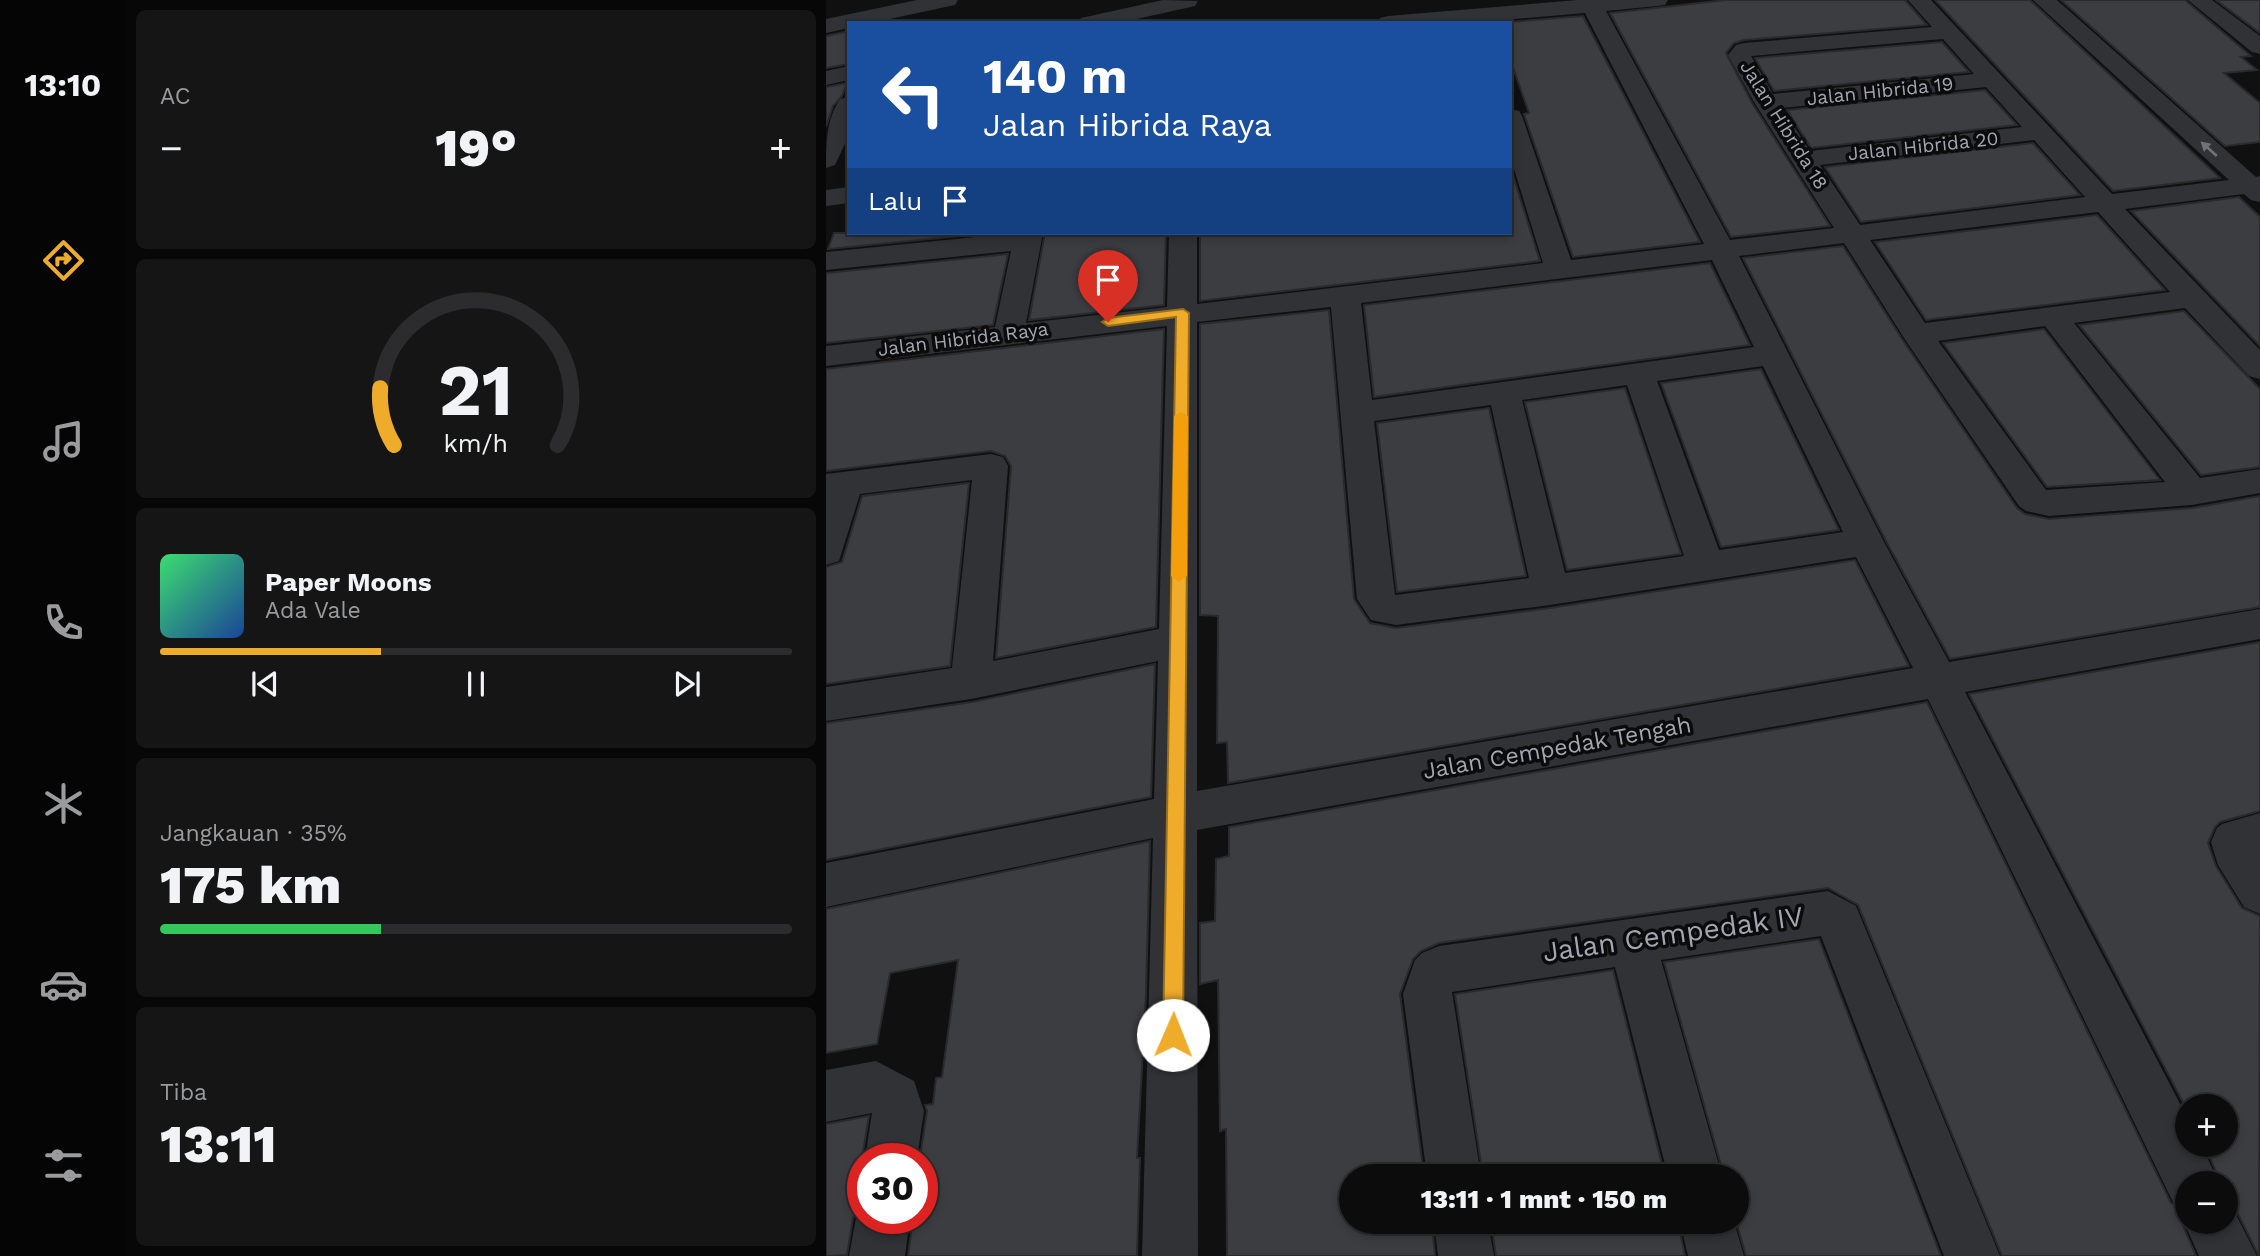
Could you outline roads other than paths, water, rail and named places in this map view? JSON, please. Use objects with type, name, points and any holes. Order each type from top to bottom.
[{"type":"street","points":[[849,21],[947,0]]},
{"type":"street","points":[[1098,21],[1187,0],[1186,21]]},
{"type":"street","points":[[1400,21],[1478,8],[1657,0]]},
{"type":"street","points":[[1919,0],[2260,369]]},
{"type":"street","points":[[2044,0],[2257,188]]},
{"type":"street","points":[[2077,0],[2098,18]]},
{"type":"street","points":[[2199,0],[2260,47]]},
{"type":"street","points":[[1590,3],[1721,250],[1866,542],[2186,1171]]},
{"type":"street","points":[[826,26],[847,21]]},
{"type":"street","name":"Jalan Hibrida 18","points":[[1951,32],[1744,50],[1739,55],[1766,102],[1917,334],[2031,497],[2038,502],[2192,492]]},
{"type":"street","points":[[826,78],[847,74]]},
{"type":"street","name":"Jalan Hibrida 19","points":[[1766,102],[1994,79]]},
{"type":"street","points":[[834,144],[847,109]]},
{"type":"street","points":[[1512,121],[1522,187],[1560,270]]},
{"type":"street","name":"Jalan Hibrida 20","points":[[1804,159],[2042,132]]},
{"type":"street","name":"Jalan Hibrida Raya","points":[[826,356],[1852,235],[2104,202],[2257,188]]},
{"type":"street","points":[[826,198],[847,195]]},
{"type":"street","points":[[1170,1256],[1184,235]]},
{"type":"street","points":[[826,261],[1028,237],[1009,334]]},
{"type":"street","points":[[1345,296],[1376,599],[1384,609],[1396,610],[1550,590],[1866,542]]},
{"type":"street","points":[[1917,334],[2192,298]]},
{"type":"street","points":[[2053,316],[2192,492],[2260,481]]},
{"type":"street","points":[[1355,413],[1774,354]]},
{"type":"street","points":[[1639,374],[1706,566]]},
{"type":"street","points":[[1504,392],[1550,590]]},
{"type":"street","points":[[826,551],[836,485],[991,466],[971,682]]},
{"type":"street","name":"Jalan Cempedak Tengah","points":[[826,885],[1176,814],[2260,624]]},
{"type":"street","points":[[826,704],[971,682],[1167,643],[1178,637]]},
{"type":"street","points":[[2260,833],[2238,838],[2233,842],[2234,850],[2260,892]]},
{"type":"street","name":"Jalan Cempedak IV","points":[[1452,1164],[1427,995],[1432,977],[1439,970],[1818,912],[1840,922],[1972,1256]]},
{"type":"street","points":[[1632,940],[1692,1164]]},
{"type":"street","points":[[826,1096],[876,1087],[896,1099],[898,1111],[893,1143]]},
{"type":"street","points":[[877,1256],[880,1234]]},
{"type":"street","points":[[1463,1234],[1466,1256]]},
{"type":"street","points":[[1710,1234],[1716,1256]]},
{"type":"street","points":[[2217,1234],[2229,1256]]}]
